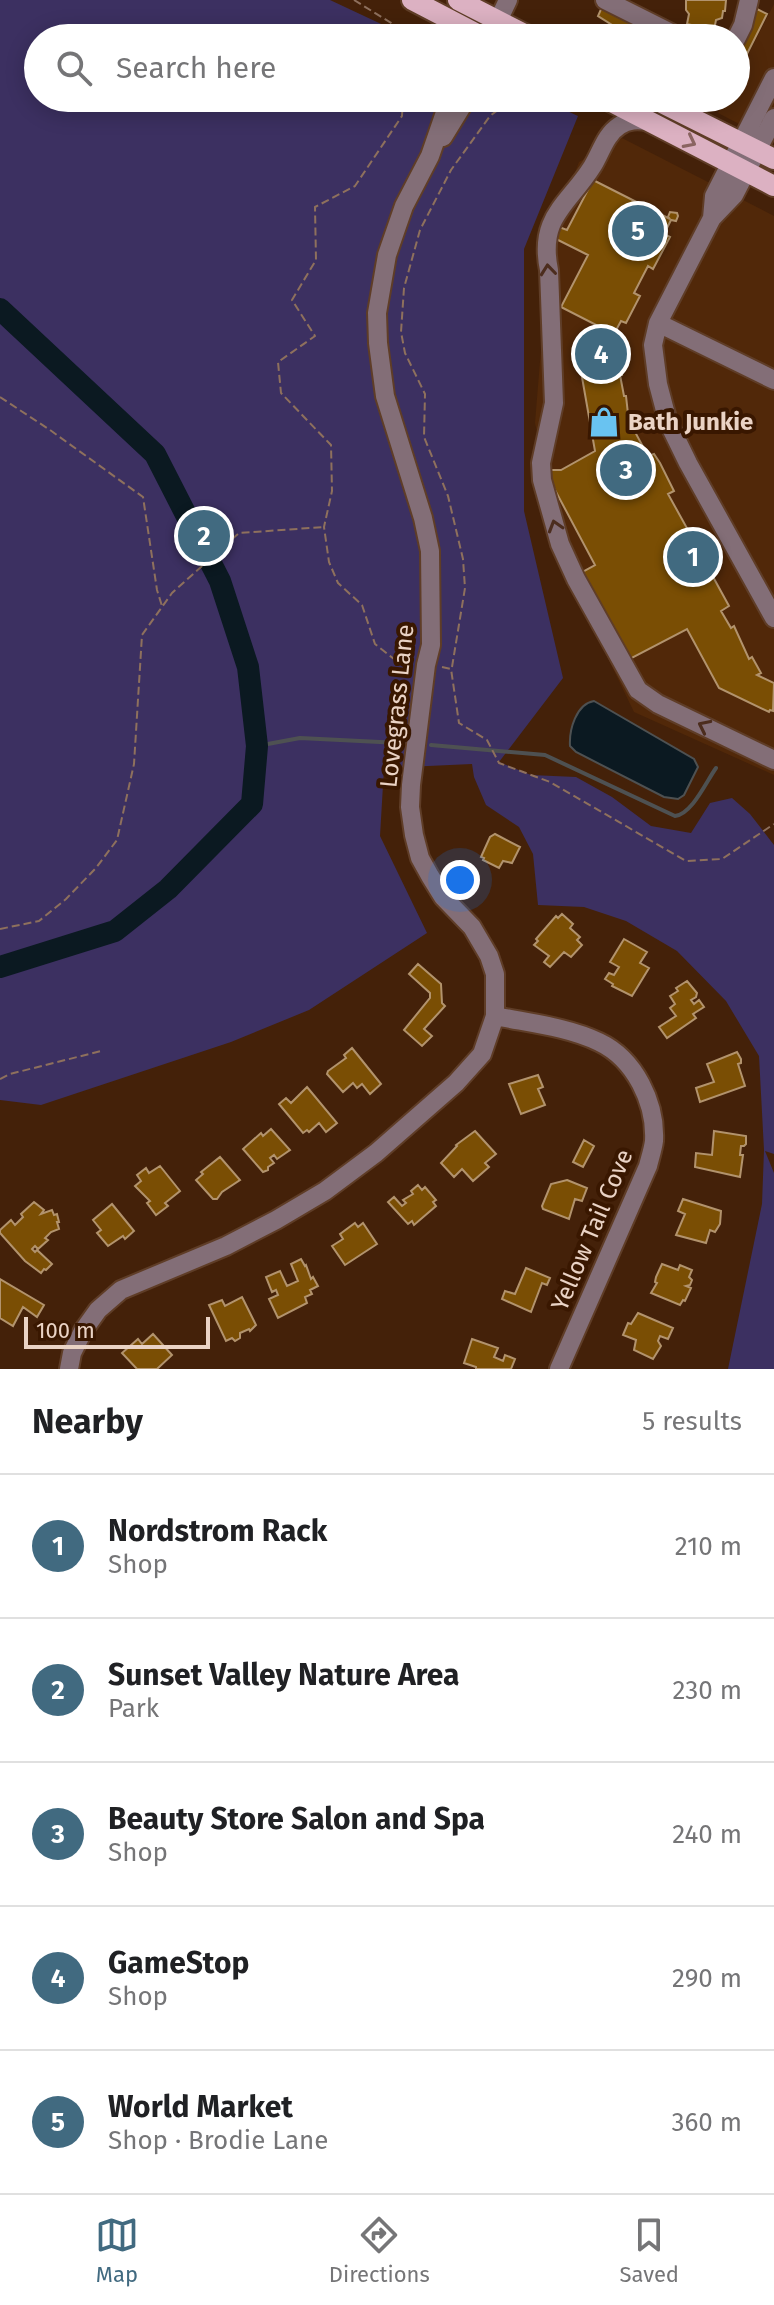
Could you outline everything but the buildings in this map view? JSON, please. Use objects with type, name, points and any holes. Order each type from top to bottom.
[{"type":"main road","points":[[412,0],[465,24]]},
{"type":"main road","points":[[458,0],[478,24]]},
{"type":"main road","points":[[631,112],[774,186]]},
{"type":"main road","points":[[680,112],[757,151]]},
{"type":"street","points":[[493,24],[508,0]]},
{"type":"street","points":[[605,0],[653,24]]},
{"type":"street","points":[[743,24],[749,0]]},
{"type":"street","points":[[757,151],[774,78]]},
{"type":"street","name":"Lovegrass Lane","points":[[430,156],[445,112]]},
{"type":"street","name":"Lovegrass Lane","points":[[69,1369],[72,1353],[83,1331],[98,1310],[121,1290],[226,1246],[276,1220],[325,1191],[376,1153],[456,1083],[482,1054],[495,1016],[495,974],[489,956],[472,927],[443,897],[420,858],[414,835],[411,785],[431,645],[430,551],[423,518],[385,396],[378,343],[377,313],[387,255],[404,206],[430,156],[460,112]]},
{"type":"street","points":[[774,118],[757,151],[738,167],[714,196],[712,218],[658,323],[653,345],[658,384],[668,422],[774,618]]},
{"type":"street","points":[[649,121],[629,121],[616,128],[592,167],[556,211],[546,257],[554,403],[541,463],[542,480],[560,544],[576,579],[638,690],[658,704],[774,760]]},
{"type":"street","points":[[658,323],[774,380]]},
{"type":"street","name":"Yellow Tail Cove","points":[[495,1016],[603,1043],[633,1072],[643,1087],[652,1114],[654,1144],[648,1166],[559,1369]]},
{"type":"path","points":[[354,0],[393,24]]},
{"type":"path","points":[[394,659],[375,644],[362,605],[338,583],[329,562],[324,527],[332,491],[331,445],[281,393],[278,362],[315,336],[292,300],[316,260],[315,207],[355,186],[402,112]]},
{"type":"path","points":[[495,112],[451,170],[420,230],[404,288],[401,332],[405,353],[425,394],[424,437],[448,496],[463,559],[465,588],[451,669],[459,723],[487,740],[499,763],[550,782],[686,861],[722,859],[774,824]]},
{"type":"path","points":[[0,397],[143,497],[162,608]]},
{"type":"path","points":[[0,929],[39,921],[96,868],[117,840],[134,764],[142,635],[172,593],[239,533],[324,527]]},
{"type":"path","points":[[426,665],[451,669]]},
{"type":"path","points":[[0,1079],[101,1051]]},
{"type":"shaded area","points":[[0,0],[330,0],[381,24],[24,24],[24,112],[569,112],[578,116],[524,249],[524,511],[563,678],[499,762],[531,775],[576,777],[612,797],[651,826],[691,833],[710,803],[732,798],[750,814],[774,845],[774,1154],[765,1151],[774,1173],[774,1369],[728,1369],[762,1204],[764,1150],[759,1056],[726,1001],[677,951],[626,921],[584,907],[538,905],[533,854],[519,827],[486,805],[472,764],[384,768],[380,836],[427,933],[309,1010],[231,1042],[41,1105],[0,1100]]},
{"type":"shaded area","points":[[774,4],[774,142],[718,113],[750,112],[750,51]]},
{"type":"shaded area","points":[[622,138],[774,216],[774,775],[634,712],[572,584],[535,423],[550,238],[579,162]]},
{"type":"shaded area","points":[[594,701],[694,759],[698,767],[684,795],[678,799],[664,797],[576,752],[570,746],[578,712]]},
{"type":"waterway","points":[[0,309],[155,454],[220,581],[248,667],[257,746],[252,804],[168,889],[115,931],[0,967]]},
{"type":"waterway","points":[[257,746],[300,738],[400,743]]},
{"type":"waterway","points":[[431,745],[545,755],[675,816],[693,804],[716,768]]},
{"type":"place","name":"World Market","points":[[638,231]]},
{"type":"place","name":"GameStop","points":[[601,354]]},
{"type":"place","name":"Bath Junkie","points":[[604,422]]},
{"type":"place","name":"Beauty Store Salon and Spa","points":[[626,470]]},
{"type":"place","name":"Sunset Valley Nature Area","points":[[204,536]]},
{"type":"place","name":"Nordstrom Rack","points":[[693,557]]}]
